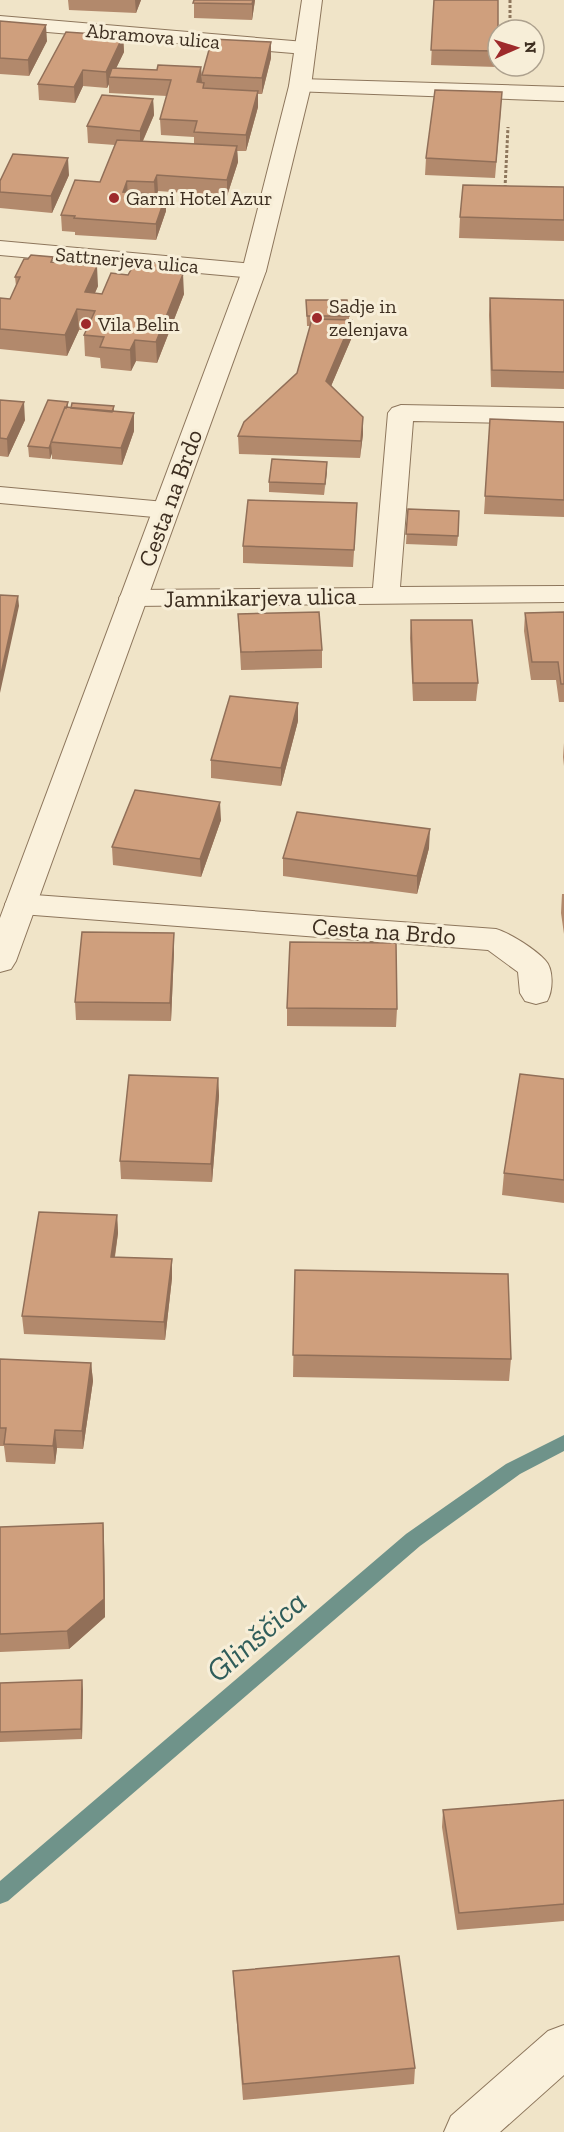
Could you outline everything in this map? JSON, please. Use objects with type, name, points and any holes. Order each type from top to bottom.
[{"type":"street","name":"Cesta na Brdo","points":[[0,961],[254,271],[300,86],[312,0]]},
{"type":"street","name":"Abramova ulica","points":[[0,22],[305,48]]},
{"type":"street","points":[[300,86],[564,94]]},
{"type":"street","name":"Sattnerjeva ulica","points":[[0,248],[254,271]]},
{"type":"street","name":"Jamnikarjeva ulica","points":[[386,596],[401,412],[564,416]]},
{"type":"street","points":[[0,495],[165,510]]},
{"type":"street","name":"Jamnikarjeva ulica","points":[[133,598],[564,594]]},
{"type":"street","name":"Cesta na Brdo","points":[[21,904],[496,940],[534,968],[536,993]]},
{"type":"street","points":[[467,2132],[564,2046]]},
{"type":"path","points":[[510,0],[510,18]]},
{"type":"building","points":[[194,0],[253,0],[252,4],[193,3]]},
{"type":"building","points":[[434,0],[498,0],[498,18],[486,18],[486,51],[431,50]]},
{"type":"building","points":[[0,21],[46,25],[28,60],[0,58]]},
{"type":"building","points":[[66,32],[123,36],[106,72],[83,70],[74,87],[38,84]]},
{"type":"building","points":[[212,39],[271,42],[262,78],[202,75]]},
{"type":"building","points":[[158,65],[201,67],[197,82],[204,83],[203,88],[258,91],[246,135],[194,132],[197,121],[160,119],[171,80],[109,77],[112,68],[157,70]]},
{"type":"building","points":[[435,90],[502,92],[496,162],[426,158]]},
{"type":"building","points":[[102,95],[153,99],[140,131],[87,126]]},
{"type":"building","points":[[117,140],[237,146],[227,180],[157,175],[154,182],[127,181],[123,192],[166,195],[156,224],[61,215],[75,180],[100,182]]},
{"type":"building","points":[[13,154],[68,158],[51,196],[0,192],[0,181]]},
{"type":"building","points":[[463,185],[564,187],[564,220],[460,217]]},
{"type":"building","name":"Vila Belin","points":[[31,255],[53,257],[51,262],[97,266],[85,292],[102,294],[111,273],[128,275],[136,261],[166,264],[162,272],[183,274],[156,342],[135,340],[130,350],[100,347],[104,337],[84,335],[95,311],[77,309],[65,335],[0,329],[0,298],[10,299],[20,277],[15,277],[24,259],[28,259]]},
{"type":"building","points":[[490,298],[564,300],[564,372],[492,370]]},
{"type":"building","points":[[306,300],[347,300],[349,316],[307,316]]},
{"type":"building","points":[[312,319],[352,320],[326,381],[363,417],[361,441],[238,436],[244,422],[297,373]]},
{"type":"building","points":[[0,400],[24,402],[7,439],[0,438]]},
{"type":"building","points":[[48,400],[68,402],[49,448],[28,446]]},
{"type":"building","points":[[72,403],[114,406],[112,412],[71,408]]},
{"type":"building","points":[[65,407],[134,413],[121,448],[51,442]]},
{"type":"building","points":[[490,419],[564,422],[564,500],[485,496]]},
{"type":"building","points":[[272,459],[327,462],[325,484],[269,482]]},
{"type":"building","points":[[248,500],[357,503],[354,550],[243,546]]},
{"type":"building","points":[[408,509],[459,511],[458,536],[406,534]]},
{"type":"building","points":[[0,595],[18,596],[0,678]]},
{"type":"building","points":[[319,612],[322,650],[241,652],[238,614]]},
{"type":"building","points":[[564,612],[564,684],[561,684],[558,662],[532,662],[525,613]]},
{"type":"building","points":[[411,620],[472,620],[478,683],[413,683]]},
{"type":"building","points":[[230,696],[298,703],[281,768],[211,760]]},
{"type":"building","points":[[135,790],[220,802],[200,859],[112,847]]},
{"type":"building","points":[[297,812],[430,829],[417,876],[283,858]]},
{"type":"building","points":[[82,932],[174,933],[170,1003],[75,1002]]},
{"type":"building","points":[[290,942],[396,943],[397,1009],[287,1008]]},
{"type":"building","points":[[520,1074],[564,1079],[564,1180],[504,1173]]},
{"type":"building","points":[[129,1075],[218,1078],[211,1164],[120,1161]]},
{"type":"building","points":[[39,1212],[117,1215],[111,1257],[172,1259],[164,1322],[22,1316]]},
{"type":"building","points":[[295,1270],[508,1274],[511,1359],[293,1355]]},
{"type":"building","points":[[0,1359],[91,1363],[82,1431],[55,1430],[53,1446],[4,1444],[6,1428],[0,1428]]},
{"type":"building","points":[[103,1523],[104,1599],[67,1631],[0,1634],[0,1527]]},
{"type":"building","points":[[82,1680],[81,1729],[0,1732],[0,1683]]},
{"type":"building","points":[[564,1800],[564,1904],[459,1913],[443,1810]]},
{"type":"building","points":[[399,1956],[415,2068],[243,2084],[233,1971]]},
{"type":"waterway","name":"Glinščica","points":[[0,1894],[413,1540],[513,1469],[564,1442]]},
{"type":"place","name":"Garni Hotel Azur","points":[[114,198]]},
{"type":"place","name":"Sadje in zelenjava","points":[[317,318]]},
{"type":"place","name":"Vila Belin","points":[[86,324]]}]
